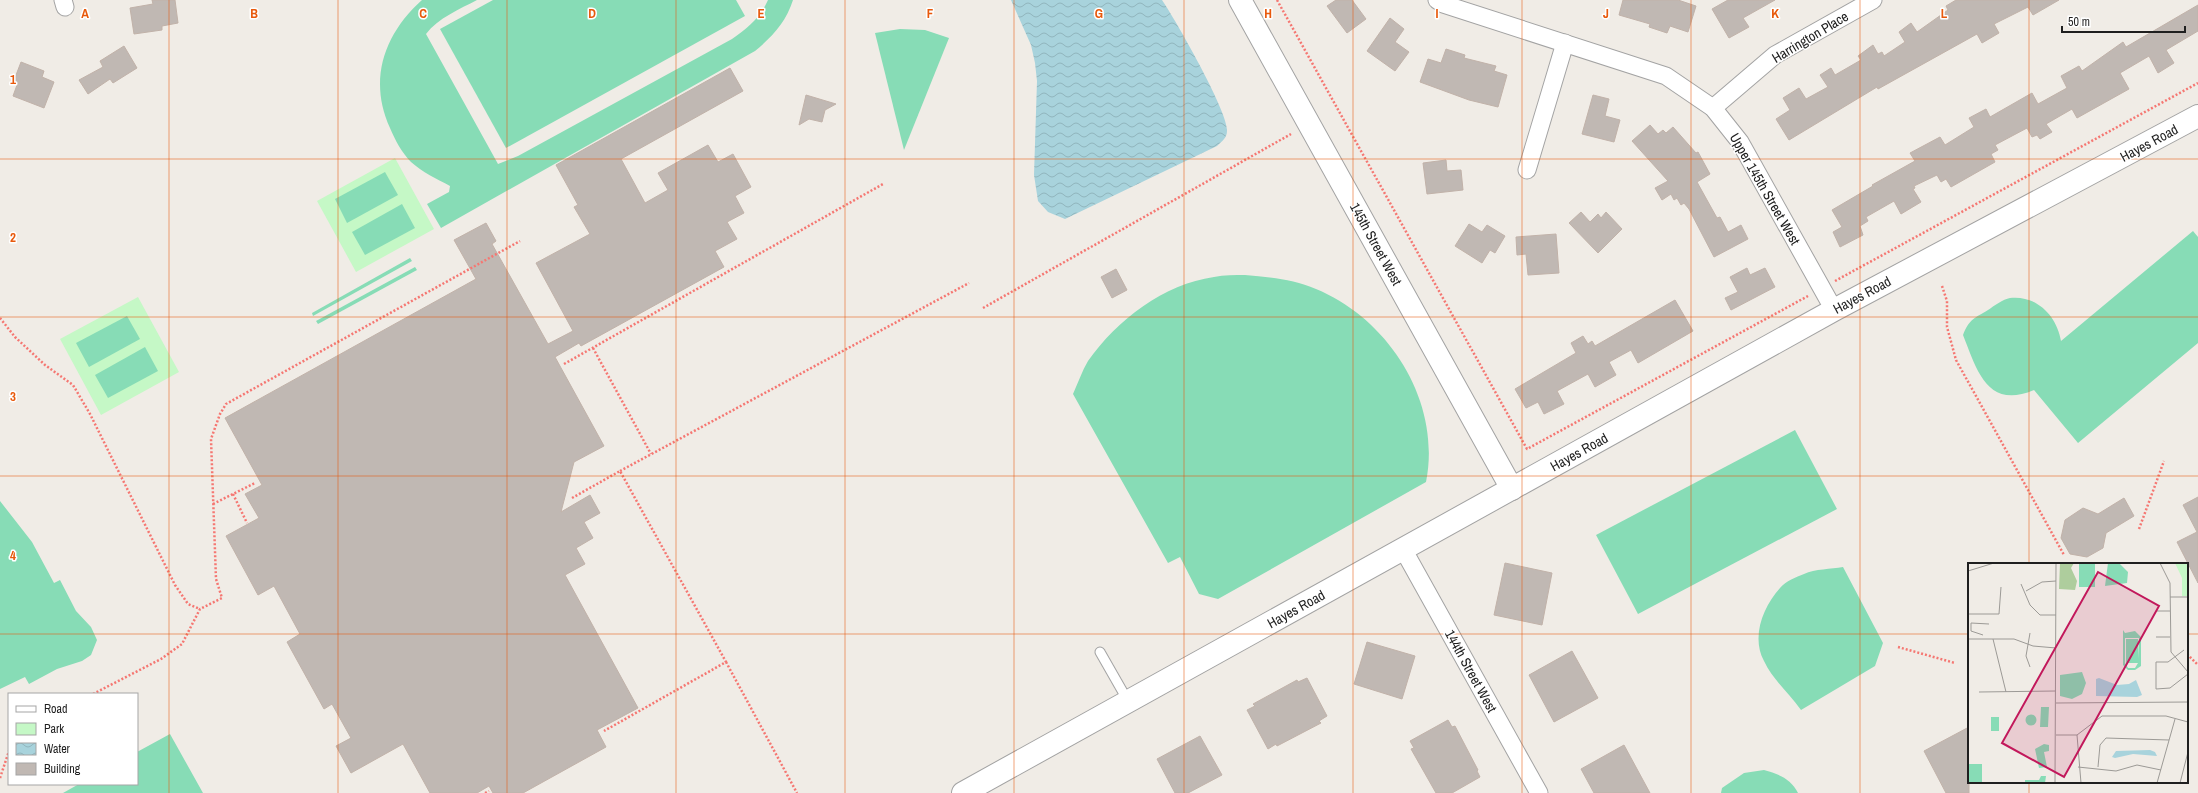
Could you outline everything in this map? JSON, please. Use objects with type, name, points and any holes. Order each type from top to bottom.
[{"type":"street","name":"145th Street West","points":[[1240,0],[1512,489]]},
{"type":"street","name":"Upper 145th Street West","points":[[1437,0],[1443,4],[1666,76],[1713,108],[1740,142],[1834,310]]},
{"type":"street","name":"Harrington Place","points":[[1713,108],[1775,55],[1873,0]]},
{"type":"street","points":[[1527,170],[1566,43]]},
{"type":"street","name":"Hayes Road","points":[[972,791],[1128,702],[1834,310],[2198,116]]},
{"type":"street","name":"144th Street West","points":[[1403,549],[1539,793]]},
{"type":"lane","points":[[1100,652],[1128,702]]},
{"type":"path","points":[[1278,0],[1527,449],[1822,289],[1855,268],[2198,83]]},
{"type":"path","points":[[983,308],[1291,134]]},
{"type":"path","points":[[564,364],[883,184]]},
{"type":"path","points":[[95,693],[161,659],[182,644],[200,609],[222,598],[216,579],[211,438],[220,414],[226,404],[520,241]]},
{"type":"path","points":[[572,498],[969,283]]},
{"type":"path","points":[[1942,286],[1946,301],[1947,327],[1956,360],[2064,555]]},
{"type":"path","points":[[0,318],[15,337],[45,365],[73,385],[90,414],[174,585],[188,604],[200,609]]},
{"type":"path","points":[[593,348],[651,454]]},
{"type":"path","points":[[2139,529],[2164,461]]},
{"type":"path","points":[[620,471],[797,793]]},
{"type":"path","points":[[213,504],[255,482]]},
{"type":"path","points":[[233,494],[247,523]]},
{"type":"path","points":[[1898,647],[1955,663]]},
{"type":"path","points":[[2188,655],[2198,665]]},
{"type":"path","points":[[604,731],[726,662]]},
{"type":"path","points":[[0,778],[8,754]]},
{"type":"path","points":[[485,793],[489,791]]},
{"type":"green space","points":[[422,0],[477,0],[457,10],[437,23],[426,34],[498,164],[518,156],[732,39],[753,22],[768,0],[793,0],[783,22],[768,40],[755,51],[441,228],[427,204],[449,192],[450,186],[420,169],[405,155],[396,142],[390,128],[380,93],[380,75],[389,43],[409,13]]},
{"type":"green space","points":[[493,0],[736,0],[745,16],[506,148],[440,29]]},
{"type":"green space","points":[[900,29],[925,30],[949,38],[904,150],[875,33]]},
{"type":"green space","points":[[395,158],[434,229],[356,272],[317,201]]},
{"type":"green space","points":[[385,172],[398,195],[347,223],[335,199]]},
{"type":"green space","points":[[402,204],[415,228],[365,255],[352,232]]},
{"type":"green space","points":[[2193,231],[2198,237],[2198,343],[2078,443],[2034,390],[2018,395],[2005,395],[1995,391],[1986,383],[1979,373],[1963,335],[1970,322],[1976,317],[2010,298],[2029,300],[2044,309],[2050,316],[2059,332],[2061,341]]},
{"type":"green space","points":[[410,258],[412,261],[313,316],[312,313]]},
{"type":"green space","points":[[415,267],[417,270],[318,324],[316,321]]},
{"type":"green space","points":[[1245,275],[1281,279],[1316,289],[1342,303],[1366,321],[1387,342],[1404,367],[1417,394],[1426,422],[1429,452],[1426,482],[1218,599],[1199,594],[1180,557],[1168,563],[1073,394],[1088,361],[1127,318],[1143,306],[1177,287],[1195,281],[1222,276]]},
{"type":"green space","points":[[138,297],[179,372],[101,415],[60,339]]},
{"type":"green space","points":[[127,316],[140,339],[89,367],[76,343]]},
{"type":"green space","points":[[145,347],[158,371],[108,398],[95,375]]},
{"type":"green space","points":[[1795,430],[1837,509],[1638,614],[1596,535]]},
{"type":"green space","points":[[0,501],[32,542],[54,583],[60,580],[76,611],[91,627],[97,640],[91,655],[82,661],[57,669],[29,684],[25,677],[0,689]]},
{"type":"green space","points":[[1843,567],[1883,643],[1875,666],[1801,710],[1776,680],[1764,661],[1760,652],[1759,642],[1761,623],[1768,604],[1785,583],[1808,572]]},
{"type":"green space","points":[[170,734],[203,793],[63,793],[77,785],[138,785],[138,751]]},
{"type":"green space","points":[[1764,770],[1775,773],[1784,778],[1792,784],[1798,793],[1721,793],[1722,788],[1744,773]]},
{"type":"water","points":[[1011,0],[1162,0],[1189,45],[1220,106],[1227,131],[1225,138],[1217,146],[1065,219],[1048,212],[1038,201],[1034,175],[1037,81],[1035,63],[1031,45]]},
{"type":"building","points":[[152,0],[175,0],[178,23],[162,26],[162,30],[134,34],[130,8],[153,4]]},
{"type":"building","points":[[1336,0],[1352,0],[1366,19],[1347,33],[1327,6]]},
{"type":"building","points":[[1623,0],[1678,0],[1696,6],[1688,32],[1670,26],[1667,33],[1649,27],[1650,24],[1619,15]]},
{"type":"building","points":[[1728,0],[1775,0],[1743,18],[1749,27],[1729,38],[1712,9]]},
{"type":"building","points":[[1956,0],[2059,0],[2033,15],[2028,7],[1994,24],[1999,33],[1982,43],[1977,34],[1878,89],[1877,87],[1789,140],[1776,119],[1790,110],[1783,98],[1799,88],[1806,99],[1828,87],[1820,75],[1831,68],[1835,75],[1861,60],[1858,56],[1873,45],[1878,54],[1882,52],[1884,56],[1905,42],[1899,32],[1911,23],[1917,32],[1948,10],[1946,6]]},
{"type":"building","points":[[2198,5],[2198,31],[2166,50],[2174,63],[2158,73],[2149,56],[2120,73],[2129,89],[2077,118],[2072,109],[2046,124],[2052,132],[2040,139],[2037,135],[2032,137],[2027,128],[1995,145],[1998,150],[1991,154],[1995,162],[1951,187],[1946,179],[1941,182],[1937,175],[1914,186],[1915,188],[1913,189],[1921,202],[1901,214],[1894,201],[1866,217],[1868,221],[1860,226],[1863,235],[1840,247],[1833,232],[1842,227],[1832,210],[1915,161],[1910,153],[1940,137],[1945,145],[1974,127],[1969,118],[1986,109],[1990,117],[2032,93],[2038,104],[2067,88],[2061,76],[2079,66],[2082,71],[2123,42],[2126,47]]},
{"type":"building","points":[[1390,18],[1404,29],[1395,42],[1409,52],[1395,71],[1367,51]]},
{"type":"building","points":[[124,46],[137,68],[113,83],[110,79],[88,94],[79,80],[103,67],[100,61]]},
{"type":"building","points":[[1446,49],[1465,55],[1464,58],[1496,66],[1494,71],[1507,75],[1498,107],[1469,100],[1420,82],[1428,59],[1441,63]]},
{"type":"building","points":[[21,62],[44,71],[42,77],[54,82],[44,108],[13,96],[17,85],[13,83]]},
{"type":"building","points":[[730,68],[743,91],[621,159],[645,203],[668,190],[658,173],[708,145],[718,162],[733,154],[751,187],[735,196],[744,213],[727,222],[737,239],[715,251],[724,267],[581,346],[579,343],[555,357],[604,446],[574,462],[561,512],[590,495],[600,513],[584,522],[593,538],[576,548],[585,564],[565,575],[638,708],[597,730],[606,747],[523,793],[493,793],[489,786],[477,793],[430,793],[403,744],[351,773],[336,746],[351,738],[332,704],[324,709],[287,642],[300,634],[274,586],[258,595],[226,536],[259,518],[245,494],[262,485],[225,418],[476,279],[454,240],[486,223],[496,241],[492,244],[548,344],[573,331],[536,263],[590,234],[574,207],[578,205],[556,165]]},
{"type":"building","points":[[806,95],[836,104],[825,110],[822,122],[809,119],[799,125]]},
{"type":"building","points":[[1593,95],[1609,99],[1605,116],[1620,120],[1614,142],[1582,134]]},
{"type":"building","points":[[1650,125],[1658,134],[1663,130],[1666,133],[1673,127],[1696,153],[1698,152],[1710,174],[1697,182],[1717,218],[1720,217],[1728,232],[1741,225],[1748,239],[1714,257],[1689,209],[1684,203],[1681,205],[1677,198],[1674,200],[1671,194],[1662,200],[1655,188],[1668,181],[1632,141]]},
{"type":"building","points":[[1446,160],[1447,171],[1461,170],[1463,190],[1427,194],[1423,163]]},
{"type":"building","points":[[1581,212],[1590,222],[1598,214],[1601,218],[1606,212],[1622,229],[1598,253],[1569,223]]},
{"type":"building","points":[[1469,224],[1482,232],[1487,225],[1505,236],[1495,253],[1490,250],[1482,263],[1455,246]]},
{"type":"building","points":[[1556,234],[1559,273],[1528,275],[1526,254],[1517,255],[1516,237]]},
{"type":"building","points":[[1747,268],[1750,275],[1765,268],[1775,287],[1731,310],[1725,298],[1738,292],[1730,277]]},
{"type":"building","points":[[1116,269],[1127,290],[1112,298],[1101,277]]},
{"type":"building","points":[[1675,300],[1693,331],[1638,363],[1631,350],[1609,362],[1616,375],[1595,387],[1588,374],[1557,391],[1564,404],[1544,414],[1538,402],[1526,408],[1515,389],[1576,353],[1571,343],[1583,336],[1588,344],[1592,341],[1595,346]]},
{"type":"building","points":[[2198,497],[2198,583],[2177,542],[2197,532],[2183,505]]},
{"type":"building","points":[[2124,498],[2134,516],[2106,533],[2103,548],[2087,557],[2070,554],[2061,538],[2065,520],[2083,508],[2098,514]]},
{"type":"building","points":[[1505,563],[1552,573],[1542,625],[1494,615]]},
{"type":"building","points":[[1367,642],[1415,656],[1402,699],[1354,684]]},
{"type":"building","points":[[1572,651],[1598,698],[1554,722],[1529,675]]},
{"type":"building","points":[[1307,678],[1327,716],[1319,721],[1321,723],[1277,746],[1276,744],[1268,749],[1247,710],[1255,706],[1253,704],[1297,680],[1298,682]]},
{"type":"building","points":[[1448,720],[1452,727],[1455,726],[1478,770],[1477,771],[1480,777],[1452,793],[1436,793],[1411,749],[1414,748],[1410,741]]},
{"type":"building","points":[[1968,728],[1969,793],[1946,793],[1924,751]]},
{"type":"building","points":[[1200,736],[1222,775],[1188,793],[1175,793],[1157,759]]},
{"type":"building","points":[[1624,745],[1650,793],[1594,793],[1581,769]]}]
